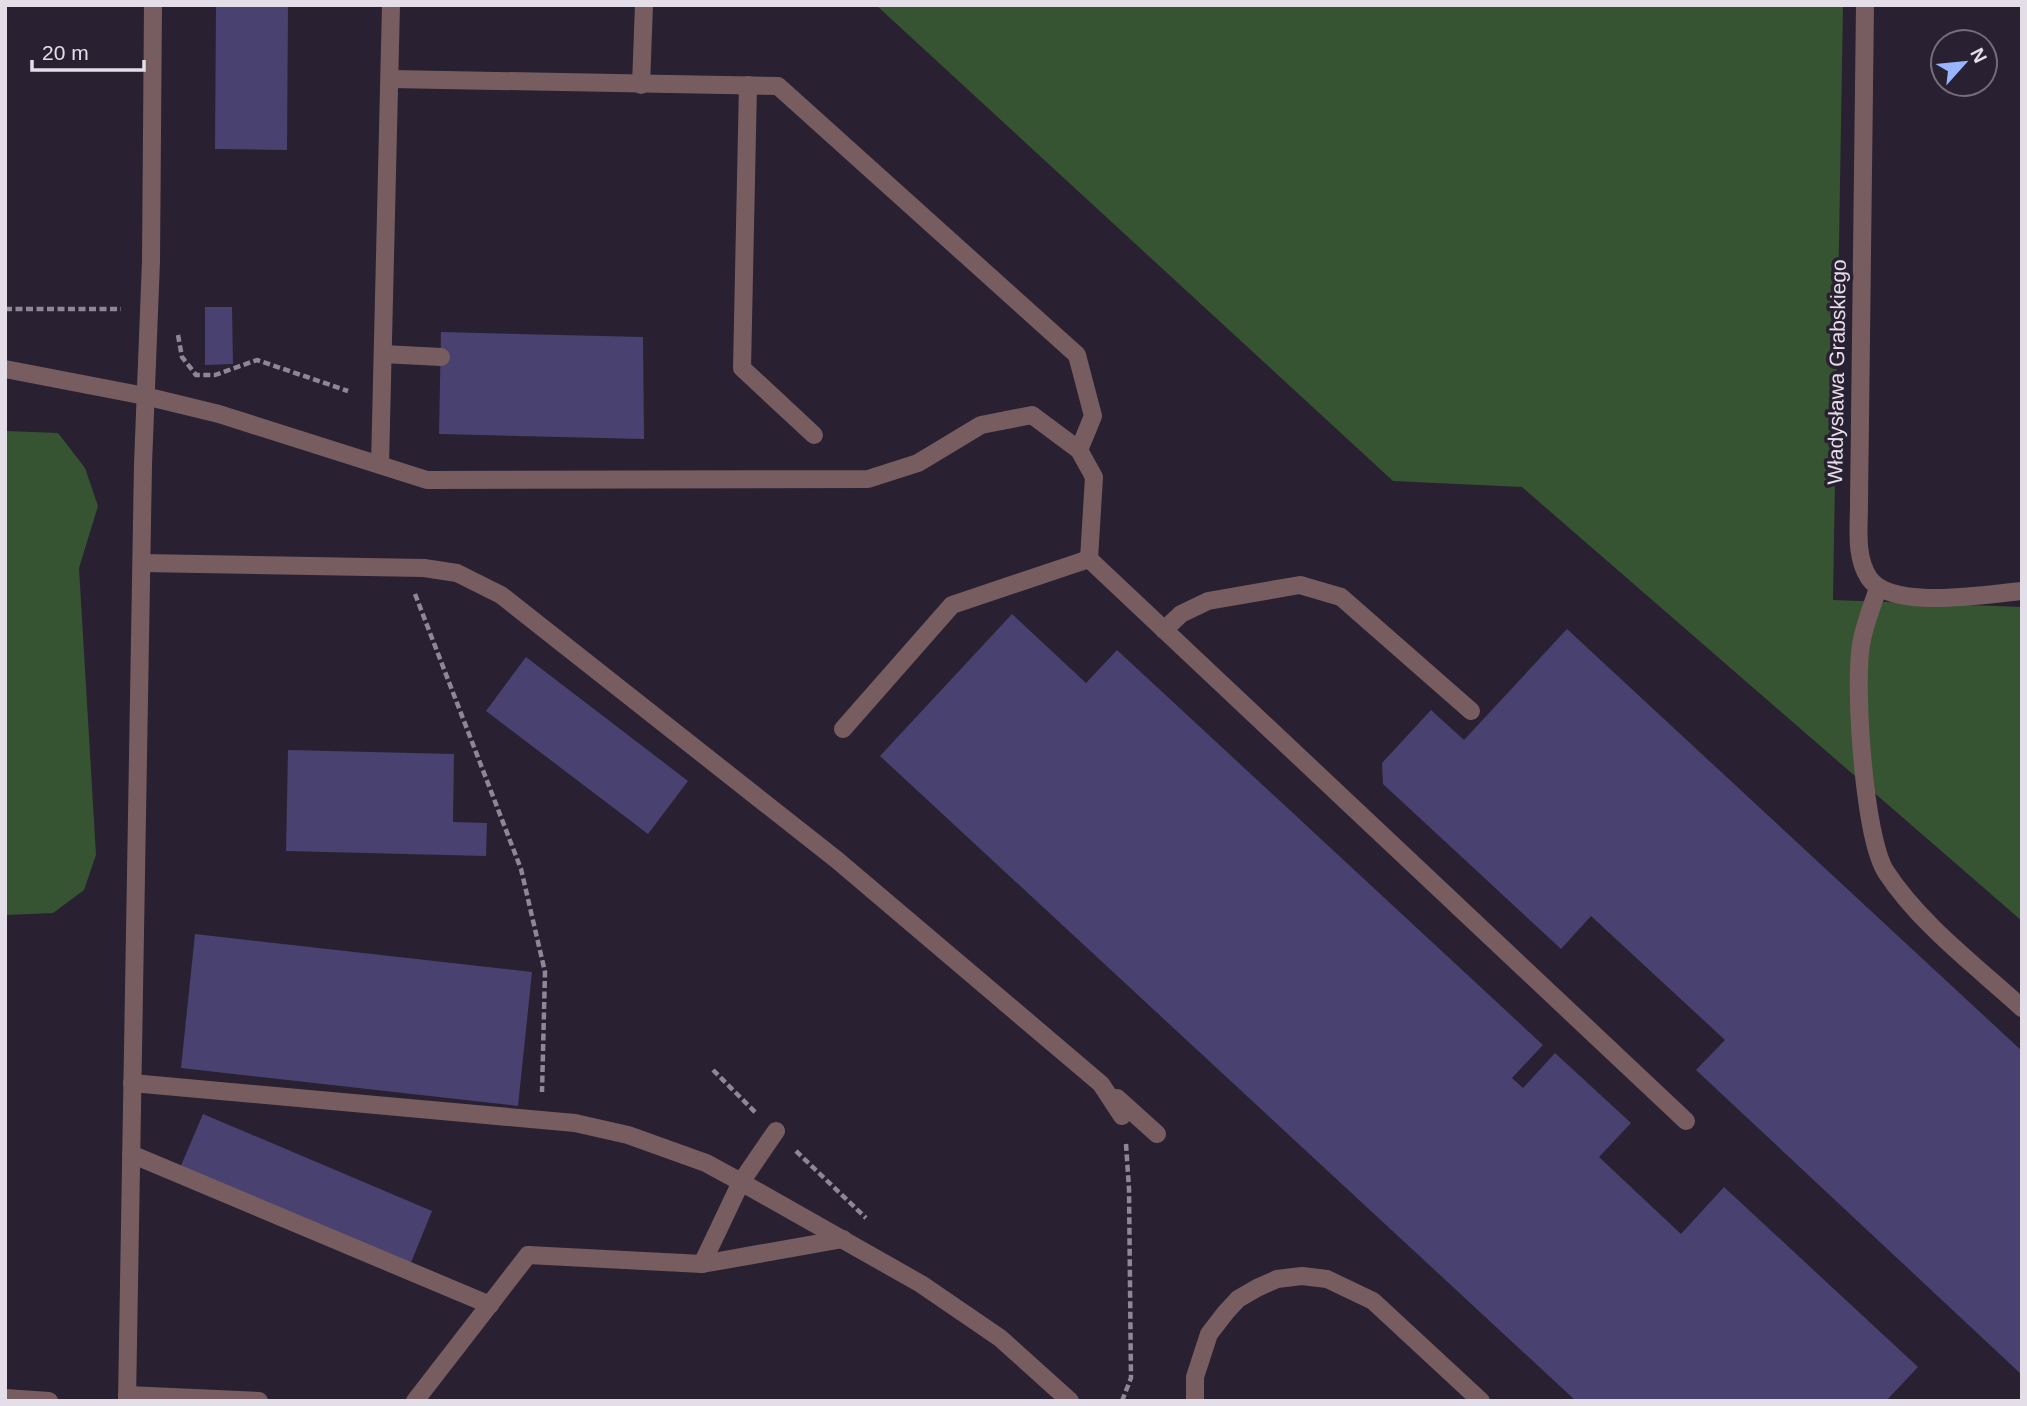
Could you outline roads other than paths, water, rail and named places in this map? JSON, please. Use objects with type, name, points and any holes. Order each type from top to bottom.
[{"type":"street","points":[[153,5],[127,1398],[259,1401]]},
{"type":"street","points":[[380,465],[391,5]]},
{"type":"street","points":[[641,85],[644,5]]},
{"type":"street","name":"Władysława Grabskiego","points":[[1864,5],[1859,550],[1862,564],[1878,588]]},
{"type":"street","points":[[391,79],[778,86],[1077,355],[1093,416],[1079,450]]},
{"type":"street","points":[[748,85],[742,368],[814,435]]},
{"type":"street","points":[[383,354],[441,357]]},
{"type":"street","points":[[5,369],[145,396],[219,414],[427,480],[868,479],[918,463],[981,425],[1032,415],[1079,450],[1094,477],[1089,559]]},
{"type":"street","points":[[1089,559],[1686,1121]]},
{"type":"street","points":[[843,729],[952,605],[1089,559]]},
{"type":"street","points":[[142,563],[424,568],[457,573],[501,595],[836,860],[1157,1134]]},
{"type":"street","points":[[1164,630],[1181,614],[1208,601],[1300,584],[1342,597],[1471,711]]},
{"type":"street","points":[[2022,591],[1924,597],[1903,596],[1878,588],[1860,647],[1860,712],[1865,782],[1873,839],[1884,869],[1909,904],[2022,1008]]},
{"type":"street","points":[[132,1083],[575,1123],[628,1135],[706,1163],[922,1284],[1000,1338],[1070,1401]]},
{"type":"street","points":[[1101,1084],[1122,1116]]},
{"type":"street","points":[[702,1264],[741,1182],[776,1131]]},
{"type":"street","points":[[131,1154],[490,1305]]},
{"type":"street","points":[[415,1401],[528,1255],[702,1264],[843,1239]]},
{"type":"street","points":[[1195,1401],[1195,1377],[1209,1334],[1226,1312],[1238,1299],[1257,1288],[1277,1279],[1302,1276],[1327,1279],[1373,1301],[1481,1401]]},
{"type":"street","points":[[5,1398],[49,1401]]}]
